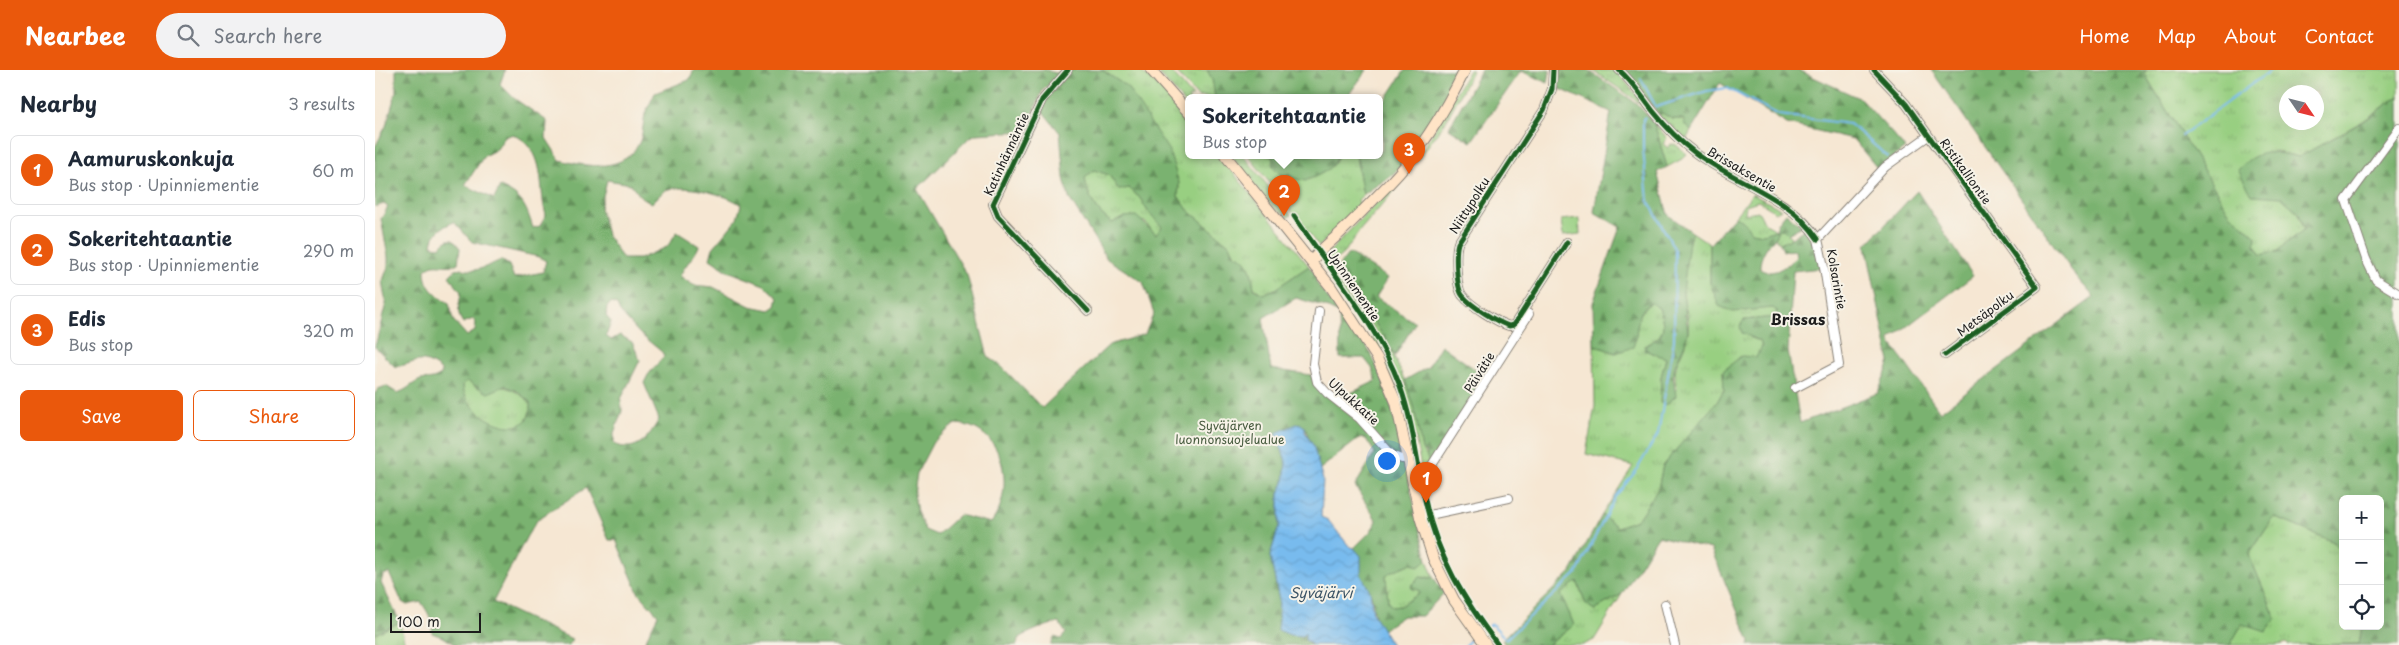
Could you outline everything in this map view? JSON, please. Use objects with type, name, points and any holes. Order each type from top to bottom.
[{"type":"street","name":"Katinhännäntie","points":[[1068,70],[1041,100],[993,204],[998,216],[1088,311]]},
{"type":"street","points":[[1151,70],[1185,108]]},
{"type":"street","points":[[1311,262],[1323,257],[1337,236],[1391,182],[1420,146],[1445,109],[1465,70]]},
{"type":"street","name":"Niittypolku","points":[[1553,70],[1552,89],[1544,110],[1482,203],[1456,247],[1456,268],[1461,295],[1509,326],[1516,323],[1567,242]]},
{"type":"street","name":"Brissaksentie","points":[[1619,70],[1629,79],[1658,117],[1686,145],[1714,166],[1789,209],[1810,229],[1817,239]]},
{"type":"street","name":"Ristikalliontie","points":[[1874,70],[1892,88],[2037,287]]},
{"type":"street","points":[[2399,128],[2346,200],[2365,259],[2376,280],[2399,294]]},
{"type":"street","name":"Kolsarintie","points":[[1795,388],[1839,364],[1824,267],[1817,239],[1885,167],[1928,136]]},
{"type":"street","name":"Upinniementie","points":[[1228,159],[1344,305],[1377,358],[1396,402],[1420,516],[1441,577],[1461,611],[1485,645]]},
{"type":"street","name":"Päivätie","points":[[1413,483],[1426,473],[1477,396],[1553,276],[1555,271],[1553,267]]},
{"type":"street","name":"Metsäpolku","points":[[1945,355],[2037,287]]},
{"type":"street","name":"Ulpukkatie","points":[[1319,311],[1313,364],[1317,382],[1327,393],[1359,418],[1393,455],[1401,459],[1409,458]]},
{"type":"street","points":[[1420,516],[1509,498]]},
{"type":"street","points":[[1665,604],[1675,645]]},
{"type":"green space","name":"Syväjärven luonnonsuojelualue","points":[[396,70],[505,70],[500,84],[515,99],[547,121],[546,138],[560,160],[593,166],[616,163],[634,151],[642,135],[645,114],[655,93],[689,80],[694,70],[1046,70],[1055,73],[1064,70],[1043,90],[1025,131],[976,134],[969,138],[917,189],[967,275],[988,357],[999,364],[1042,408],[1109,345],[1145,334],[1154,313],[1143,282],[1107,259],[1069,198],[1064,178],[1060,133],[1040,108],[1069,70],[1102,70],[1127,87],[1169,151],[1179,183],[1178,196],[1188,210],[1230,245],[1235,255],[1248,263],[1254,289],[1263,294],[1275,289],[1309,266],[1317,276],[1316,282],[1339,313],[1296,298],[1263,318],[1271,369],[1311,375],[1315,383],[1405,465],[1427,560],[1418,567],[1412,563],[1390,572],[1386,576],[1388,602],[1392,607],[1400,606],[1420,593],[1417,589],[1412,589],[1411,586],[1420,577],[1434,578],[1444,593],[1422,616],[1403,616],[1382,630],[1376,621],[1372,597],[1362,578],[1358,554],[1354,548],[1370,532],[1377,521],[1355,486],[1375,453],[1366,439],[1361,437],[1320,469],[1305,427],[1295,426],[1276,434],[1286,461],[1284,483],[1279,493],[1279,526],[1270,556],[1279,599],[1278,629],[1293,635],[1302,636],[1305,633],[1305,640],[1312,645],[1051,645],[1054,637],[1061,639],[1066,633],[1059,623],[1026,634],[1018,639],[1017,645],[643,645],[658,615],[638,592],[616,540],[609,540],[586,488],[538,519],[527,536],[493,602],[572,639],[569,645],[455,645],[445,638],[432,633],[432,624],[421,602],[407,605],[402,602],[389,573],[383,575],[381,583],[400,622],[375,634],[375,394],[378,389],[386,386],[397,393],[418,381],[434,379],[441,375],[441,370],[423,361],[395,367],[375,347],[386,303],[382,281],[388,268],[388,257],[381,219],[388,207],[384,204],[375,207],[375,147],[386,126],[396,92]],"holes":[[[513,134],[528,144],[534,154],[540,170],[546,215],[540,226],[533,228],[522,203],[507,190],[500,187],[494,199],[465,185],[484,156],[497,149],[505,137]],[[1094,170],[1109,175],[1119,190],[1129,188],[1140,198],[1147,210],[1162,227],[1156,234],[1136,216],[1125,217],[1112,223],[1097,209],[1090,198],[1085,178]],[[607,180],[631,184],[640,196],[652,203],[664,191],[673,188],[694,189],[727,197],[741,205],[737,219],[713,248],[710,259],[728,271],[764,285],[778,298],[776,306],[770,310],[750,306],[713,287],[693,285],[680,276],[699,246],[677,232],[667,247],[639,259],[623,259],[607,235],[600,208]],[[454,222],[472,242],[539,257],[546,261],[543,272],[514,278],[509,265],[501,260],[476,270],[461,268],[455,270],[449,276],[461,292],[459,315],[463,323],[473,319],[476,323],[475,331],[467,336],[453,320],[449,303],[432,290],[425,276],[425,270],[433,265],[448,266],[458,263],[460,248],[453,240],[447,240],[440,247],[432,246],[436,234]],[[611,303],[617,305],[620,312],[640,334],[662,352],[664,356],[648,375],[644,383],[659,419],[646,438],[629,447],[614,444],[614,433],[622,411],[621,399],[640,360],[632,342],[620,335],[611,340],[606,336],[611,322],[606,316],[607,307]],[[467,381],[488,393],[505,386],[517,391],[530,402],[528,416],[521,424],[510,426],[498,423],[485,417],[466,396],[463,384]],[[955,424],[972,427],[985,435],[995,447],[1001,461],[1004,477],[999,509],[991,523],[959,515],[937,535],[925,530],[917,512],[914,494],[917,473],[933,442]]]},
{"type":"green space","points":[[1102,70],[1139,70],[1167,93],[1185,114],[1185,159],[1222,159],[1309,266],[1275,289],[1263,294],[1254,288],[1249,268],[1244,259],[1235,255],[1230,245],[1188,210],[1178,196],[1179,183],[1127,87]]},
{"type":"green space","points":[[1156,70],[1170,70],[1190,94],[1185,94],[1185,103]]},
{"type":"green space","points":[[1174,70],[1207,70],[1212,79],[1214,94],[1195,94]]},
{"type":"green space","points":[[1207,70],[1367,70],[1349,94],[1214,94],[1212,79]]},
{"type":"green space","points":[[1405,70],[1462,70],[1423,138],[1404,163],[1393,174],[1363,195],[1357,159],[1383,159],[1384,102]]},
{"type":"green space","points":[[1469,70],[1473,70],[1446,121],[1414,165]]},
{"type":"green space","points":[[1481,70],[1550,70],[1548,83],[1521,71],[1471,142],[1449,128]]},
{"type":"green space","points":[[1557,70],[1588,70],[1636,103],[1654,123],[1667,167],[1657,172],[1668,215],[1692,232],[1689,240],[1683,293],[1688,331],[1673,375],[1676,396],[1666,405],[1660,403],[1661,377],[1666,358],[1644,350],[1645,346],[1657,338],[1662,331],[1663,321],[1659,308],[1651,303],[1642,311],[1633,347],[1616,353],[1594,345],[1593,303],[1620,227],[1594,212],[1611,112],[1556,87]]},
{"type":"green space","points":[[1592,70],[1616,71],[1669,133],[1636,100]]},
{"type":"green space","points":[[1623,70],[1798,70],[1861,99],[1905,148],[1878,169],[1853,139],[1787,124],[1720,83],[1691,131],[1685,125],[1683,119],[1672,119],[1662,113],[1659,115]]},
{"type":"green space","points":[[1931,70],[2147,70],[2144,73],[2229,212],[2256,237],[2255,246],[2261,255],[2276,252],[2304,229],[2299,213],[2281,197],[2252,195],[2238,170],[2252,158],[2266,153],[2281,153],[2299,157],[2364,121],[2399,96],[2399,645],[2305,645],[2359,644],[2361,630],[2384,630],[2384,495],[2339,495],[2339,549],[2334,542],[2274,517],[2249,555],[2276,619],[2266,632],[2242,624],[2230,645],[1749,645],[1750,641],[1711,549],[1658,536],[1622,594],[1594,610],[1586,604],[1577,581],[1561,594],[1574,625],[1548,645],[1505,645],[1502,640],[1571,572],[1602,515],[1617,527],[1637,520],[1658,489],[1663,465],[1717,402],[1724,390],[1723,371],[1741,356],[1756,357],[1762,347],[1760,341],[1742,333],[1740,326],[1744,320],[1776,317],[1777,311],[1773,308],[1733,312],[1719,306],[1710,283],[1710,244],[1735,216],[1746,224],[1751,232],[1763,234],[1776,230],[1778,223],[1786,213],[1801,226],[1788,234],[1783,229],[1777,230],[1777,236],[1767,246],[1761,260],[1760,269],[1765,271],[1779,270],[1796,257],[1795,250],[1783,251],[1780,243],[1789,240],[1804,229],[1814,244],[1816,242],[1821,268],[1793,271],[1788,351],[1800,423],[1878,393],[1890,362],[1866,245],[1917,191],[1973,276],[1889,340],[1940,412],[2094,297],[2077,278]]},
{"type":"green space","points":[[2148,70],[2399,70],[2399,96],[2363,121],[2299,157],[2273,151],[2281,197],[2299,213],[2304,230],[2276,252],[2261,255],[2241,225],[2229,212],[2144,73]]},
{"type":"green space","points":[[1662,113],[1672,119],[1683,119],[1685,125],[1691,131],[1686,140],[1659,115]]},
{"type":"green space","points":[[1654,123],[1667,138],[1663,144],[1668,148],[1671,144],[1676,145],[1687,154],[1667,167]]},
{"type":"green space","points":[[1233,159],[1246,159],[1291,215],[1288,218],[1284,213],[1282,214],[1270,205]]},
{"type":"green space","points":[[1251,159],[1285,159],[1335,163],[1336,159],[1357,159],[1363,195],[1358,200],[1360,205],[1319,247]]},
{"type":"green space","points":[[1273,159],[1336,159],[1333,165],[1321,174],[1305,181],[1281,175],[1272,165]]},
{"type":"green space","points":[[1094,170],[1109,175],[1119,190],[1129,188],[1140,198],[1147,210],[1162,227],[1156,235],[1145,222],[1125,217],[1112,223],[1102,214],[1094,204],[1086,185],[1085,178]]},
{"type":"green space","points":[[1392,186],[1396,189],[1361,229],[1344,253],[1331,264],[1326,257],[1332,249]]},
{"type":"green space","points":[[1752,194],[1781,209],[1776,212],[1758,201],[1746,205],[1745,214],[1758,211],[1765,223],[1776,230],[1763,234],[1750,232],[1746,224],[1735,216]]},
{"type":"green space","points":[[1579,218],[1580,234],[1563,236],[1561,220]]},
{"type":"green space","points":[[1783,229],[1791,237],[1789,240],[1779,243],[1775,238],[1778,232],[1776,230]]},
{"type":"green space","points":[[1692,232],[1710,244],[1710,283],[1754,309],[1773,308],[1777,311],[1776,317],[1744,320],[1751,338],[1760,341],[1762,347],[1756,357],[1723,371],[1724,389],[1717,402],[1663,465],[1658,489],[1637,520],[1617,527],[1602,515],[1633,466],[1586,454],[1595,406],[1594,345],[1616,353],[1636,340],[1636,330],[1643,309],[1651,303],[1659,308],[1663,326],[1660,335],[1645,346],[1666,358],[1661,377],[1661,396],[1677,390],[1675,380],[1676,366],[1684,348],[1688,331],[1683,278],[1686,254]]},
{"type":"green space","points":[[1349,253],[1388,278],[1376,297],[1415,323],[1395,356],[1368,311],[1336,269]]},
{"type":"green space","points":[[1336,269],[1368,311],[1388,344],[1406,383],[1400,383],[1380,338],[1334,271]]},
{"type":"green space","points":[[1331,273],[1375,335],[1397,384],[1394,384],[1370,333],[1329,275]]},
{"type":"green space","points":[[1341,312],[1365,343],[1382,378],[1398,434],[1402,453],[1400,456],[1396,456],[1338,399],[1376,381],[1372,368],[1364,358],[1340,358],[1339,313]]},
{"type":"green space","points":[[1441,345],[1487,378],[1429,465],[1426,453],[1422,450],[1415,413],[1405,380],[1428,367]]},
{"type":"green space","points":[[467,380],[476,387],[505,387],[511,389],[530,402],[528,416],[521,424],[510,426],[498,424],[485,417],[474,408],[466,397],[463,384]]},
{"type":"green space","points":[[1406,384],[1415,413],[1422,450],[1429,460],[1429,465],[1422,472],[1411,416],[1402,389]]},
{"type":"green space","points":[[2274,517],[2334,542],[2339,549],[2339,630],[2361,630],[2359,644],[2288,645],[2287,643],[2278,645],[2230,645],[2242,624],[2276,619],[2249,555]]},
{"type":"green space","points":[[1427,560],[1434,578],[1428,579],[1417,588],[1421,593],[1400,606],[1392,607],[1388,602],[1386,576],[1390,572],[1412,562],[1418,567]]},
{"type":"green space","points":[[1577,581],[1586,604],[1594,610],[1622,594],[1594,640],[1583,645],[1548,645],[1574,625],[1560,594]]},
{"type":"green space","points":[[400,622],[405,645],[375,645],[375,634]]},
{"type":"water","name":"Syväjärvi","points":[[1299,423],[1305,427],[1305,432],[1313,445],[1323,480],[1321,517],[1328,520],[1349,546],[1354,548],[1361,556],[1361,575],[1370,591],[1373,614],[1392,645],[1312,645],[1305,640],[1305,633],[1302,636],[1290,635],[1278,630],[1279,599],[1270,556],[1279,526],[1279,493],[1284,483],[1286,461],[1276,433]]},
{"type":"waterway","points":[[2181,136],[2271,70]]},
{"type":"waterway","points":[[1641,79],[1656,107],[1707,91],[1727,88],[1779,115],[1850,124],[1888,157]]},
{"type":"waterway","points":[[1489,626],[1492,624],[1506,639],[1577,573],[1615,497],[1636,471],[1658,434],[1674,340],[1675,250],[1648,200],[1643,149],[1643,119],[1645,117]]},
{"type":"waterway","points":[[1465,645],[1473,638]]},
{"type":"cycle path","points":[[1068,70],[1042,100],[993,204],[998,216],[1088,311]]},
{"type":"cycle path","points":[[1553,70],[1552,89],[1544,110],[1458,243],[1457,271],[1461,292],[1467,300],[1485,313],[1504,324],[1514,325],[1567,242]]},
{"type":"cycle path","points":[[1619,70],[1677,138],[1709,163],[1760,190],[1792,211],[1818,239]]},
{"type":"cycle path","points":[[1874,70],[1906,104],[2037,287],[1945,355]]},
{"type":"cycle path","points":[[1294,216],[1366,319],[1390,363],[1400,386],[1408,414],[1425,500],[1444,559],[1463,594],[1498,645]]},
{"type":"place","name":"Edis","points":[[1409,174]]},
{"type":"place","name":"Sokeritehtaantie","points":[[1284,216]]},
{"type":"place","name":"Aamuruskonkuja","points":[[1426,503]]},
{"type":"district","name":"Brissas","points":[[1798,318]]}]
